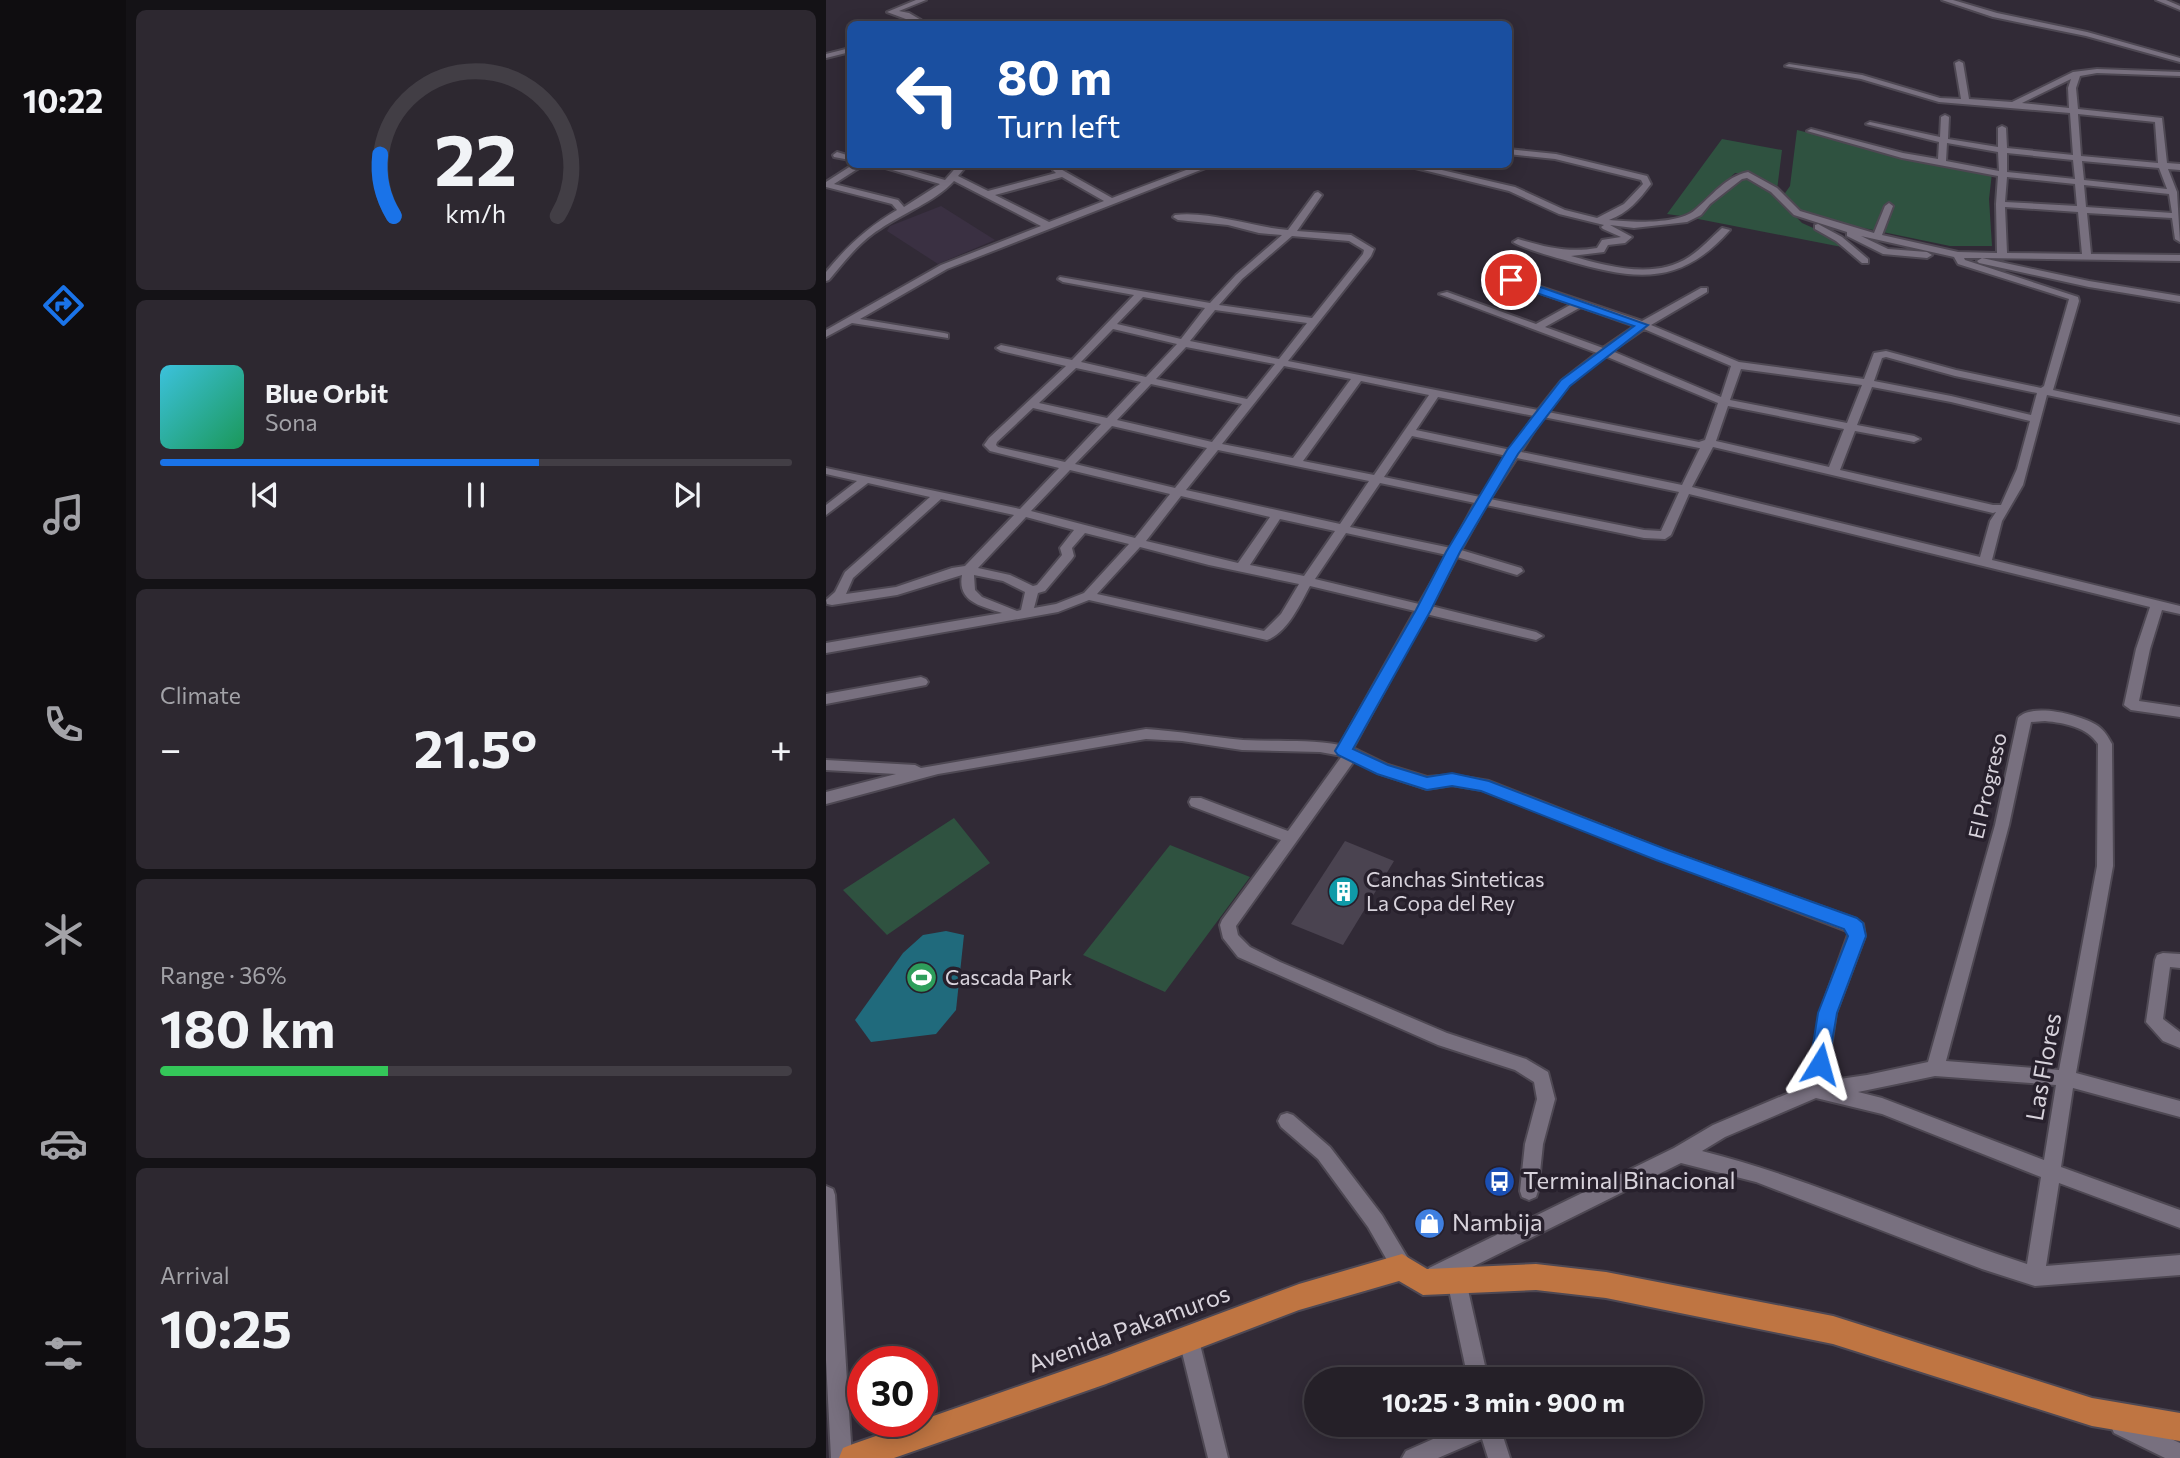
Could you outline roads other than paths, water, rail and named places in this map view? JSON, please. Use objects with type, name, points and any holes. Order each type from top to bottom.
[{"type":"highway","name":"Avenida Pakamuros","points":[[853,1458],[1189,1340],[1299,1297],[1412,1275],[1456,1281],[1536,1278],[1606,1285],[1833,1330],[2092,1412],[2180,1427]]},
{"type":"street","points":[[917,21],[891,12],[922,0]]},
{"type":"street","points":[[1946,0],[1996,15],[2087,34],[2180,61]]},
{"type":"street","points":[[2160,0],[2180,8]]},
{"type":"street","points":[[826,56],[847,51]]},
{"type":"street","points":[[826,65],[847,61]]},
{"type":"street","points":[[1959,64],[1966,103]]},
{"type":"street","points":[[1788,66],[1849,74],[1919,96],[1966,103],[2152,117],[2159,120],[2163,166],[2173,192],[2180,239]]},
{"type":"street","points":[[2011,105],[2046,91],[2069,76],[2097,71],[2180,74]]},
{"type":"street","points":[[2076,75],[2072,88],[2087,257]]},
{"type":"street","points":[[1942,163],[1945,117]]},
{"type":"street","points":[[1870,124],[2000,150],[2180,167]]},
{"type":"street","points":[[2002,128],[2002,255]]},
{"type":"street","points":[[1811,131],[1942,163],[2003,174],[2173,192]]},
{"type":"street","points":[[1512,152],[1556,157],[1644,178],[1647,184],[1628,208],[1614,216],[1592,220]]},
{"type":"street","points":[[837,155],[847,157]]},
{"type":"street","points":[[855,168],[827,185],[895,202],[902,210]]},
{"type":"street","points":[[895,168],[951,180],[988,194],[1049,226]]},
{"type":"street","points":[[826,278],[859,241],[951,180],[961,168]]},
{"type":"street","points":[[826,334],[944,267],[1195,168]]},
{"type":"street","points":[[1420,168],[1512,189],[1562,212],[1592,220],[1634,225],[1684,220],[1698,213],[1707,202],[1743,176],[1754,177],[1764,182],[1805,222],[1839,239],[1865,261]]},
{"type":"street","points":[[988,194],[1061,169],[1112,202]]},
{"type":"street","points":[[1007,617],[1011,612],[977,600],[968,593],[965,584],[969,570],[1184,343],[1195,326],[1251,266],[1291,232],[1318,195]]},
{"type":"street","points":[[2000,204],[2178,216]]},
{"type":"street","points":[[1877,236],[1889,206]]},
{"type":"street","points":[[1797,214],[1856,232],[1958,256],[2089,284],[2180,299]]},
{"type":"street","points":[[826,648],[1058,608],[1088,596],[1138,542],[1251,403],[1281,360],[1346,284],[1368,249],[1351,238],[1259,230],[1228,222],[1178,217]]},
{"type":"street","points":[[1550,253],[1601,250],[1605,242],[1622,241],[1627,237],[1592,220]]},
{"type":"street","points":[[1820,228],[1849,233],[1886,252],[1958,256],[2180,258]]},
{"type":"street","points":[[1518,242],[1619,271],[1661,272],[1690,261],[1725,230]]},
{"type":"street","points":[[1958,256],[1961,262],[1997,275],[2073,297],[2064,341],[2049,388],[2043,391],[2020,474],[2010,503],[1996,521],[1985,562]]},
{"type":"street","points":[[1063,279],[1214,307],[1314,321]]},
{"type":"street","points":[[1511,280],[1643,325],[1737,365],[1868,383],[2034,419]]},
{"type":"street","points":[[1529,1191],[1534,1144],[1546,1099],[1542,1078],[1520,1064],[1444,1040],[1274,967],[1244,952],[1231,939],[1228,925],[1291,838],[1348,752],[1453,552],[1512,453],[1540,414],[1566,383],[1604,352],[1643,325],[1704,290]]},
{"type":"street","points":[[1141,293],[1072,366],[990,445],[994,449],[1277,515],[1453,552],[1517,571]]},
{"type":"street","points":[[1444,294],[1604,352],[1724,402],[1914,439]]},
{"type":"street","points":[[1536,328],[1580,304]]},
{"type":"street","points":[[849,320],[944,336]]},
{"type":"street","points":[[1110,324],[1184,343],[1281,360],[1540,414],[1699,445],[1710,443],[1993,509],[2005,508]]},
{"type":"street","points":[[1001,348],[1072,366],[1251,403]]},
{"type":"street","points":[[1833,472],[1878,355],[1886,354],[1955,373],[2180,420]]},
{"type":"street","points":[[1030,404],[1482,502],[1644,534],[1665,535],[1688,490],[1702,453],[1710,443],[1737,365]]},
{"type":"street","points":[[1296,461],[1359,376]]},
{"type":"street","points":[[1088,596],[1267,636],[1286,617],[1307,581],[1436,392]]},
{"type":"street","points":[[1409,432],[1688,490],[2180,610]]},
{"type":"street","points":[[826,471],[1023,513],[1536,635]]},
{"type":"street","points":[[826,511],[864,481]]},
{"type":"street","points":[[830,603],[844,591],[847,578],[938,496]]},
{"type":"street","points":[[1242,567],[1277,515]]},
{"type":"street","points":[[830,603],[897,591],[956,571],[969,570],[1006,578],[1032,590],[1041,588],[1068,556],[1066,548],[1083,527]]},
{"type":"street","points":[[1026,614],[1032,590]]},
{"type":"street","points":[[2157,604],[2143,649],[2132,705],[2180,712]]},
{"type":"street","points":[[826,699],[921,682]]},
{"type":"street","name":"El Progreso","points":[[1935,1068],[2002,825],[2025,718],[2036,714],[2053,715],[2096,731],[2102,736],[2105,744],[2105,866]]},
{"type":"street","points":[[826,798],[930,771],[1146,734],[1182,736],[1242,746],[1320,747],[1348,752],[1383,769],[1427,783],[1452,780],[1484,785],[1662,855],[1850,924],[1857,929],[1857,936],[1828,1013],[1816,1090]]},
{"type":"street","points":[[826,765],[930,771]]},
{"type":"street","points":[[1196,802],[1291,838]]},
{"type":"street","name":"Las Flores","points":[[2035,1276],[2066,1078],[2105,866]]},
{"type":"street","points":[[2180,961],[2169,958],[2163,960],[2154,1022],[2169,1036],[2180,1040]]},
{"type":"street","points":[[1287,1121],[1325,1153],[1412,1275],[1679,1154],[1719,1131],[1816,1090],[1867,1083],[1935,1068],[2066,1078],[2180,1109]]},
{"type":"street","points":[[1816,1090],[1882,1106],[2180,1219]]},
{"type":"street","points":[[1679,1154],[1756,1173],[1982,1259],[2035,1276],[2180,1265]]},
{"type":"street","points":[[826,1198],[842,1458]]},
{"type":"street","points":[[1456,1281],[1475,1367]]},
{"type":"street","points":[[1189,1340],[1218,1458]]},
{"type":"street","points":[[2092,1412],[2180,1454]]},
{"type":"street","points":[[1413,1458],[1461,1437]]},
{"type":"street","points":[[1492,1437],[1499,1458]]},
{"type":"water","name":"Cascada Park","points":[[946,931],[964,935],[956,1010],[936,1034],[871,1042],[855,1020],[903,953],[923,935]]},
{"type":"place","name":"Canchas Sinteticas La Copa del Rey","points":[[1343,892]]},
{"type":"place","name":"Cascada Park","points":[[922,978]]},
{"type":"place","name":"Terminal Binacional","points":[[1500,1181]]},
{"type":"place","name":"Nambija","points":[[1429,1223]]}]
